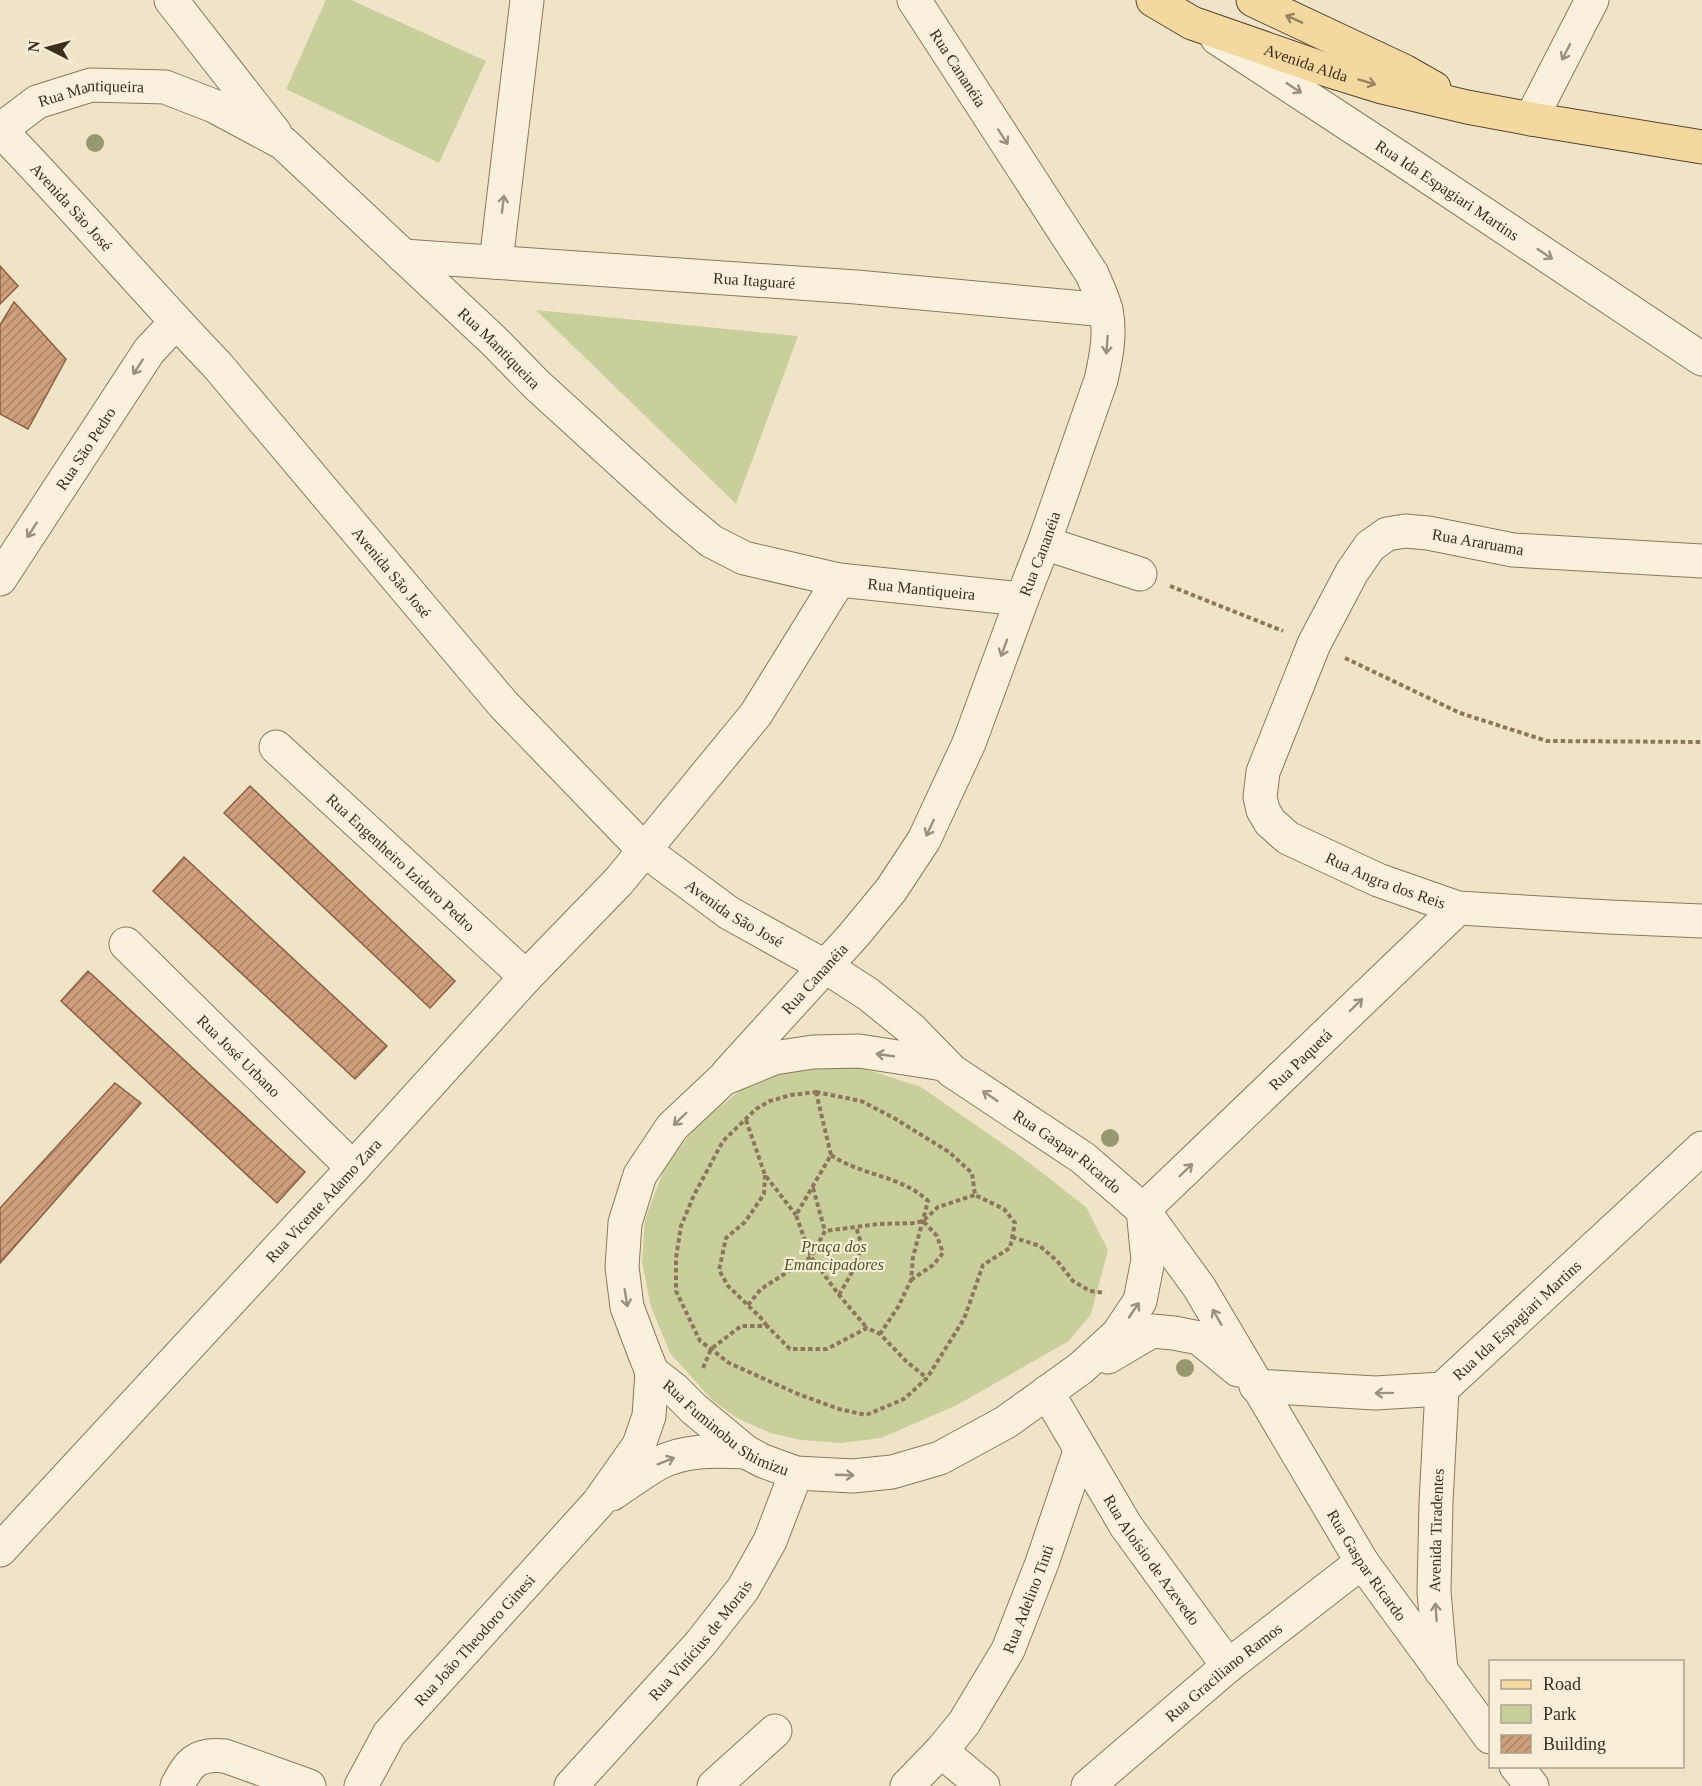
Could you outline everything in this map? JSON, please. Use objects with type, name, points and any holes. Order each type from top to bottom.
[{"type":"main road","name":"Avenida Alda","points":[[1153,0],[1192,22],[1382,87],[1467,107],[1702,147]]},
{"type":"main road","name":"Avenida Alda","points":[[1248,1],[1404,71],[1467,107]]},
{"type":"street","points":[[171,0],[283,143]]},
{"type":"street","points":[[496,262],[527,0]]},
{"type":"street","name":"Rua Cananéia","points":[[723,1079],[826,967],[891,890],[924,840],[969,743],[1044,543],[1101,380],[1108,338],[1106,310],[1092,274],[914,0]]},
{"type":"street","points":[[1531,119],[1592,0]]},
{"type":"street","name":"Rua Ida Espagiari Martins","points":[[1192,22],[1702,359]]},
{"type":"street","name":"Rua Mantiqueira","points":[[0,130],[37,102],[91,85],[165,87],[214,106],[283,143],[495,342],[537,385],[711,541],[744,558],[839,580],[1022,599]]},
{"type":"street","name":"Avenida São José","points":[[0,130],[82,216],[218,366],[502,704],[644,850],[729,913],[826,967]]},
{"type":"street","name":"Rua Itaguaré","points":[[403,256],[856,287],[1106,310]]},
{"type":"street","name":"Rua São Pedro","points":[[0,579],[149,351],[176,322]]},
{"type":"street","name":"Rua Araruama","points":[[1314,644],[1352,572],[1371,546],[1387,534],[1405,531],[1428,533],[1514,550],[1702,561]]},
{"type":"street","points":[[1044,543],[1140,574]]},
{"type":"street","name":"Rua Vicente Adamo Zara","points":[[0,1550],[526,977],[619,881],[756,714],[839,580]]},
{"type":"street","name":"Rua Angra dos Reis","points":[[1314,644],[1263,772],[1260,797],[1263,810],[1270,822],[1288,838],[1378,880],[1458,908],[1609,918],[1702,921]]},
{"type":"street","name":"Rua Engenheiro Izidoro Pedro","points":[[276,747],[526,977]]},
{"type":"street","name":"Rua Paquetá","points":[[1143,1210],[1458,908]]},
{"type":"street","name":"Rua José Urbano","points":[[126,944],[353,1168]]},
{"type":"street","name":"Rua Gaspar Ricardo","points":[[826,967],[868,994],[910,1028],[943,1064],[1083,1158],[1143,1210],[1199,1287],[1362,1562],[1489,1734]]},
{"type":"street","name":"Rua Fuminobu Shimizu","points":[[943,1064],[859,1051],[813,1052],[774,1058],[723,1079],[672,1127],[640,1175],[625,1223],[622,1267],[627,1307],[652,1372],[746,1452],[796,1473],[853,1476],[892,1473],[925,1464],[955,1451],[1006,1422],[1081,1368],[1118,1334],[1140,1301],[1148,1260],[1143,1210]]},
{"type":"street","name":"Rua Ida Espagiari Martins","points":[[1256,1386],[1375,1393],[1442,1389],[1702,1148]]},
{"type":"street","name":"Rua Gaspar Ricardo","points":[[1081,1368],[1106,1358],[1152,1331],[1174,1333],[1199,1338],[1256,1386]]},
{"type":"street","name":"Rua João Theodoro Ginesi","points":[[361,1786],[390,1734],[598,1503],[639,1445],[650,1416],[652,1372]]},
{"type":"street","name":"Avenida Tiradentes","points":[[1441,1671],[1434,1592],[1442,1389]]},
{"type":"street","points":[[1047,1392],[1080,1451]]},
{"type":"street","name":"Rua João Theodoro Ginesi","points":[[598,1503],[661,1462],[708,1450],[746,1452]]},
{"type":"street","name":"Rua Aloísio de Azevedo","points":[[1080,1451],[1126,1526],[1228,1666]]},
{"type":"street","name":"Rua Adelino Tinti","points":[[907,1786],[964,1723],[1008,1650],[1042,1563],[1080,1451]]},
{"type":"street","name":"Rua Vinícius de Morais","points":[[571,1786],[700,1644],[743,1590],[770,1540],[796,1473]]},
{"type":"street","name":"Rua Graciliano Ramos","points":[[1088,1786],[1228,1666],[1362,1562]]},
{"type":"street","points":[[714,1786],[775,1731]]},
{"type":"street","points":[[941,1751],[983,1786]]},
{"type":"street","points":[[177,1786],[188,1765],[212,1754],[225,1756],[309,1786]]},
{"type":"street","points":[[1517,1768],[1532,1786]]},
{"type":"path","points":[[1140,574],[1314,644],[1460,714],[1547,741],[1702,742]]},
{"type":"path","points":[[825,1231],[923,1221],[938,1207],[975,1196],[1004,1209],[1015,1223],[1010,1248],[983,1265],[964,1319],[927,1378],[903,1399],[866,1415],[839,1409],[798,1394],[729,1363],[700,1341],[676,1291],[676,1258],[681,1226],[694,1195],[723,1142],[756,1109],[791,1095],[816,1092],[861,1101],[894,1118],[949,1152],[972,1173],[975,1196]]},
{"type":"path","points":[[822,1115],[831,1155],[845,1165],[889,1178],[916,1190],[928,1201],[913,1257],[911,1280],[898,1307],[880,1334]]},
{"type":"path","points":[[746,1120],[765,1175],[796,1215],[811,1257],[867,1328],[880,1334],[907,1362],[927,1378]]},
{"type":"path","points":[[796,1215],[831,1155]]},
{"type":"path","points":[[765,1175],[764,1194],[745,1222],[726,1238],[719,1270],[728,1286],[790,1350],[827,1349],[867,1328]]},
{"type":"path","points":[[748,1305],[761,1289],[811,1257],[825,1231],[813,1187]]},
{"type":"path","points":[[911,1280],[933,1265],[943,1253],[937,1236],[923,1221]]},
{"type":"path","points":[[839,1294],[855,1267],[862,1246],[856,1227]]},
{"type":"path","points":[[1012,1237],[1040,1246],[1058,1262],[1073,1281],[1090,1291],[1140,1301]]},
{"type":"path","points":[[706,1365],[711,1349],[741,1326],[766,1326]]},
{"type":"green space","points":[[326,0],[351,0],[486,61],[439,163],[286,89]]},
{"type":"green space","points":[[536,310],[798,336],[736,504]]},
{"type":"green space","name":"Praça dos Emancipadores","points":[[856,1066],[921,1087],[1023,1158],[1086,1207],[1108,1250],[1091,1314],[1069,1341],[957,1405],[881,1438],[840,1443],[801,1440],[770,1433],[737,1418],[713,1401],[670,1353],[651,1307],[642,1262],[645,1219],[665,1167],[699,1122],[749,1084],[791,1069]]},
{"type":"building","points":[[0,266],[18,286],[0,304]]},
{"type":"building","points":[[14,302],[66,359],[28,429],[0,414],[0,325]]},
{"type":"building","points":[[250,786],[455,981],[430,1008],[224,813]]},
{"type":"building","points":[[184,857],[387,1046],[355,1079],[153,891]]},
{"type":"building","points":[[88,971],[305,1172],[277,1203],[61,1001]]},
{"type":"building","points":[[115,1083],[141,1103],[0,1263],[0,1208]]}]
